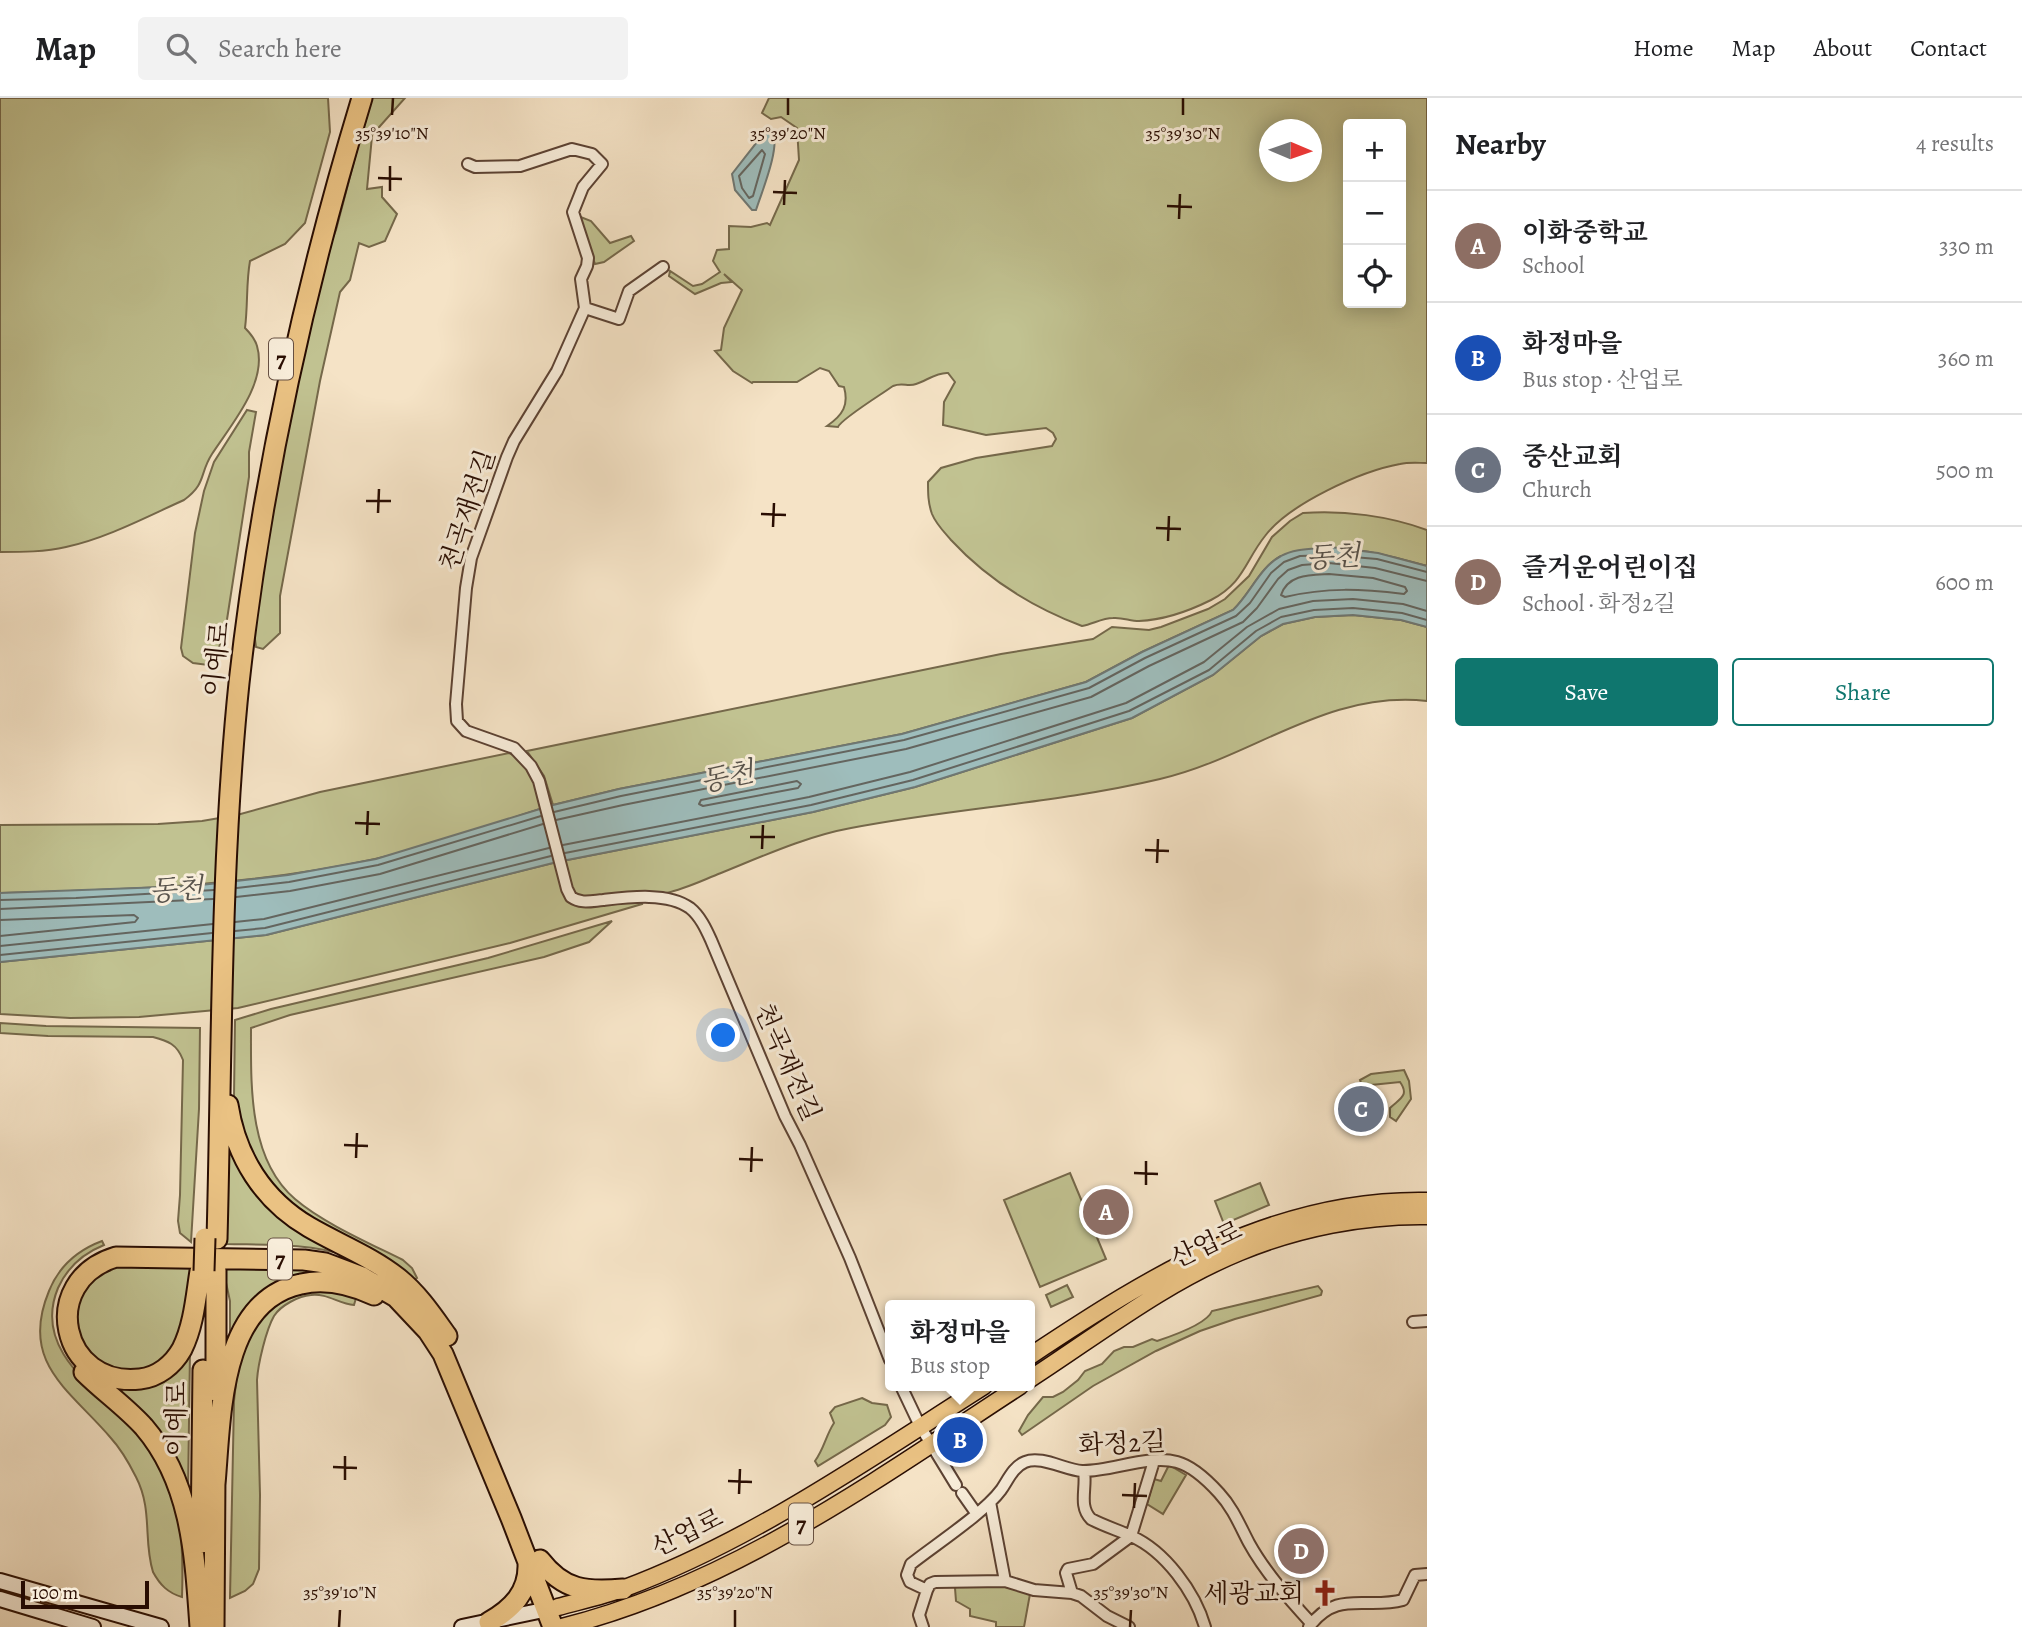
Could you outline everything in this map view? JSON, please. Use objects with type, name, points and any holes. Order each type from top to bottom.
[{"type":"highway","name":"이예로","points":[[204,1567],[207,1271],[211,1238],[216,1031],[247,536],[266,428],[311,233],[350,98]]},
{"type":"highway","name":"이예로","points":[[240,623],[283,406],[321,237],[362,98]]},
{"type":"highway","name":"7","points":[[216,1031],[231,1125],[238,1147],[256,1181],[286,1211],[306,1225],[396,1277],[429,1310],[447,1336],[451,1358],[534,1560],[553,1615]]},
{"type":"highway","points":[[214,1627],[204,1567],[180,1488],[164,1455],[143,1426],[80,1368],[63,1341],[60,1327],[61,1299],[72,1277],[87,1261],[101,1253],[129,1248],[306,1253],[327,1256],[364,1269],[403,1293],[437,1328],[451,1358]]},
{"type":"highway","name":"7","points":[[207,1271],[188,1335],[182,1348],[166,1368],[144,1378],[118,1379],[95,1370],[78,1352],[67,1325],[66,1311],[74,1287],[90,1268],[103,1261],[129,1255],[304,1260],[345,1269],[396,1297],[451,1358]]},
{"type":"highway","name":"이예로","points":[[207,1271],[215,1484]]},
{"type":"highway","points":[[200,1627],[220,1423],[232,1357],[248,1320],[259,1306],[274,1294],[308,1282],[335,1283],[361,1289],[406,1315],[451,1358]]},
{"type":"highway","name":"7","points":[[534,1560],[571,1586],[603,1590],[623,1589]]},
{"type":"highway","points":[[489,1622],[513,1605],[520,1595],[534,1560]]},
{"type":"highway","points":[[553,1615],[563,1627]]},
{"type":"main road","name":"산업로","points":[[1035,1353],[1098,1311],[1167,1271],[1234,1238],[1290,1219],[1355,1205],[1427,1201]]},
{"type":"main road","name":"산업로","points":[[1035,1376],[1175,1285],[1239,1252],[1292,1234],[1356,1221],[1427,1216]]},
{"type":"main road","name":"산업로","points":[[462,1627],[553,1615],[686,1562],[760,1524],[976,1391]]},
{"type":"main road","name":"산업로","points":[[563,1627],[629,1607],[694,1581],[770,1543],[830,1508],[1012,1391]]},
{"type":"main road","points":[[0,1581],[161,1627]]},
{"type":"main road","points":[[0,1599],[93,1627]]},
{"type":"street","name":"천곡재전길","points":[[468,164],[475,167],[520,166],[572,149],[585,150],[602,164],[583,187],[573,212],[588,258],[581,279],[585,308],[551,382],[525,422],[507,457],[471,558],[466,588],[457,721],[466,731],[514,748],[531,766],[539,781],[571,897],[579,901],[666,899],[683,904],[698,916],[711,940],[785,1116],[850,1258],[885,1347]]},
{"type":"street","points":[[585,308],[619,319],[629,291],[663,267]]},
{"type":"street","points":[[1413,1322],[1427,1321]]},
{"type":"street","points":[[903,1391],[920,1426],[976,1513]]},
{"type":"street","name":"화정2길","points":[[990,1502],[1014,1469],[1025,1461],[1034,1460],[1064,1469],[1084,1471],[1154,1461],[1175,1461],[1220,1493],[1250,1545],[1310,1625],[1317,1617],[1343,1602],[1369,1604],[1403,1600],[1415,1575],[1427,1574]]},
{"type":"street","points":[[1072,1593],[1066,1573],[1068,1569],[1093,1564],[1130,1536],[1154,1461]]},
{"type":"street","points":[[1084,1471],[1086,1483],[1083,1508],[1086,1514],[1152,1549],[1193,1598],[1205,1627]]},
{"type":"street","points":[[927,1590],[907,1579],[911,1564],[990,1502],[1005,1581]]},
{"type":"street","points":[[923,1627],[919,1615],[930,1584],[1005,1581],[1034,1590],[1081,1596],[1107,1616],[1129,1627]]},
{"type":"green space","points":[[0,98],[328,98],[330,132],[305,223],[285,244],[250,261],[245,328],[257,346],[257,375],[245,403],[208,461],[200,483],[184,500],[111,533],[58,549],[42,551],[0,552]]},
{"type":"green space","points":[[372,98],[405,98],[373,134],[363,130]]},
{"type":"green space","points":[[769,98],[1427,98],[1427,463],[1407,463],[1384,468],[1346,481],[1308,501],[1276,524],[1265,536],[1231,586],[1211,600],[1185,611],[1139,621],[1109,618],[1082,626],[1028,601],[980,567],[938,525],[929,502],[928,482],[941,468],[976,458],[1052,446],[1056,439],[1053,433],[1046,428],[986,435],[943,425],[944,402],[955,382],[948,373],[913,385],[893,386],[838,427],[827,426],[841,414],[846,399],[844,387],[839,386],[829,371],[820,368],[797,382],[752,383],[733,371],[715,351],[721,350],[724,328],[742,290],[724,274],[732,282],[721,283],[695,294],[669,276],[670,271],[693,286],[702,284],[720,272],[713,261],[717,250],[729,249],[729,226],[770,225],[799,160],[797,128],[781,117],[771,119],[762,113]]},
{"type":"green space","points":[[362,131],[372,136],[367,189],[382,187],[382,197],[397,214],[385,241],[369,247],[359,243],[350,280],[340,292],[320,381],[280,596],[280,633],[263,649],[256,647],[254,632],[279,462],[324,260],[336,230]]},
{"type":"green space","points":[[578,216],[591,221],[610,243],[631,236],[634,241],[604,262],[595,264]]},
{"type":"green space","points":[[247,410],[256,412],[226,626],[217,652],[208,665],[193,663],[183,656],[181,648],[195,533],[204,491],[214,462]]},
{"type":"green space","points":[[1303,513],[1366,515],[1427,530],[1427,566],[1349,549],[1318,550],[1281,556],[1266,568],[1233,610],[1142,652],[1086,682],[902,734],[619,789],[553,805],[544,776],[527,751],[1001,654],[1093,639],[1112,627],[1149,630],[1161,627],[1208,609],[1225,599],[1249,576],[1272,537]]},
{"type":"green space","points":[[1353,615],[1401,620],[1427,627],[1427,701],[1390,700],[1356,705],[1323,715],[1194,769],[1160,779],[1084,794],[890,821],[818,836],[666,893],[630,897],[566,897],[568,902],[580,906],[641,901],[642,904],[510,943],[238,1008],[139,1017],[70,1018],[0,1014],[0,962],[266,935],[557,862],[813,812],[915,787],[1132,718],[1213,675],[1261,636],[1283,624],[1315,617]]},
{"type":"green space","points":[[509,753],[527,769],[543,808],[417,848],[329,868],[236,881],[142,888],[0,893],[0,825],[158,824],[202,821],[237,815],[320,792]]},
{"type":"green space","points":[[612,921],[589,942],[544,957],[290,1015],[251,1028],[255,1120],[268,1163],[280,1182],[306,1208],[403,1260],[412,1268],[417,1278],[414,1280],[306,1216],[263,1180],[236,1117],[235,1020],[271,1009],[488,958]]},
{"type":"green space","points":[[0,1023],[200,1028],[199,1109],[191,1242],[180,1233],[178,1221],[183,1060],[178,1050],[168,1042],[153,1037],[0,1033]]},
{"type":"green space","points":[[1404,1070],[1409,1081],[1411,1099],[1396,1121],[1390,1117],[1390,1108],[1404,1094],[1400,1082],[1371,1085],[1363,1089],[1360,1080],[1371,1074]]},
{"type":"green space","points":[[227,1141],[238,1161],[348,1256],[303,1247],[226,1244]]},
{"type":"green space","points":[[1070,1173],[1106,1259],[1040,1287],[1004,1200]]},
{"type":"green space","points":[[1260,1183],[1269,1205],[1224,1224],[1215,1201]]},
{"type":"green space","points":[[102,1241],[104,1245],[77,1262],[58,1288],[52,1311],[54,1332],[62,1352],[74,1369],[138,1431],[173,1485],[181,1534],[182,1597],[165,1588],[153,1572],[144,1501],[131,1467],[114,1442],[53,1373],[40,1338],[41,1316],[58,1274],[77,1254]]},
{"type":"green space","points":[[116,1261],[191,1262],[191,1290],[181,1337],[155,1368],[116,1373],[80,1348],[74,1297]]},
{"type":"green space","points":[[225,1264],[337,1271],[304,1279],[236,1332],[230,1332],[230,1301]]},
{"type":"green space","points":[[1067,1285],[1073,1297],[1051,1307],[1046,1295]]},
{"type":"green space","points":[[1318,1286],[1322,1291],[1321,1295],[1235,1319],[1156,1351],[1093,1386],[1022,1435],[1019,1431],[1043,1397],[1053,1397],[1063,1392],[1085,1371],[1102,1364],[1114,1351],[1180,1333],[1196,1325],[1212,1311]]},
{"type":"green space","points":[[330,1288],[356,1298],[354,1305],[322,1296],[301,1297],[277,1312],[268,1330],[257,1380],[259,1569],[253,1584],[230,1598],[234,1401],[238,1365],[254,1323],[290,1293]]},
{"type":"green space","points":[[190,1351],[188,1492],[108,1382],[125,1386]]},
{"type":"green space","points":[[862,1398],[872,1403],[887,1405],[891,1417],[885,1425],[818,1466],[815,1461],[834,1423],[830,1413],[835,1407]]},
{"type":"green space","points":[[1169,1465],[1186,1475],[1163,1514],[1147,1504],[1154,1479],[1161,1481]]},
{"type":"green space","points":[[960,1585],[1006,1587],[1030,1594],[1024,1627],[996,1627],[996,1622],[970,1616],[970,1609],[956,1601],[955,1588]]},
{"type":"water","points":[[773,131],[775,139],[769,170],[756,210],[752,210],[735,190],[732,174],[764,133]]},
{"type":"water","name":"동천","points":[[1330,547],[1378,553],[1427,566],[1427,627],[1401,620],[1353,615],[1315,617],[1283,624],[1261,636],[1213,675],[1132,718],[915,787],[813,812],[557,862],[266,935],[0,962],[0,893],[192,886],[288,875],[376,859],[553,805],[619,789],[902,734],[1086,682],[1142,652],[1233,610],[1267,567],[1286,553]]},
{"type":"place","name":"중산교회","points":[[1361,1109]]},
{"type":"place","name":"이화중학교","points":[[1106,1212]]},
{"type":"place","name":"화정마을","points":[[960,1440]]},
{"type":"place","name":"즐거운어린이집","points":[[1301,1551]]},
{"type":"place","name":"세광교회","points":[[1325,1593]]}]
